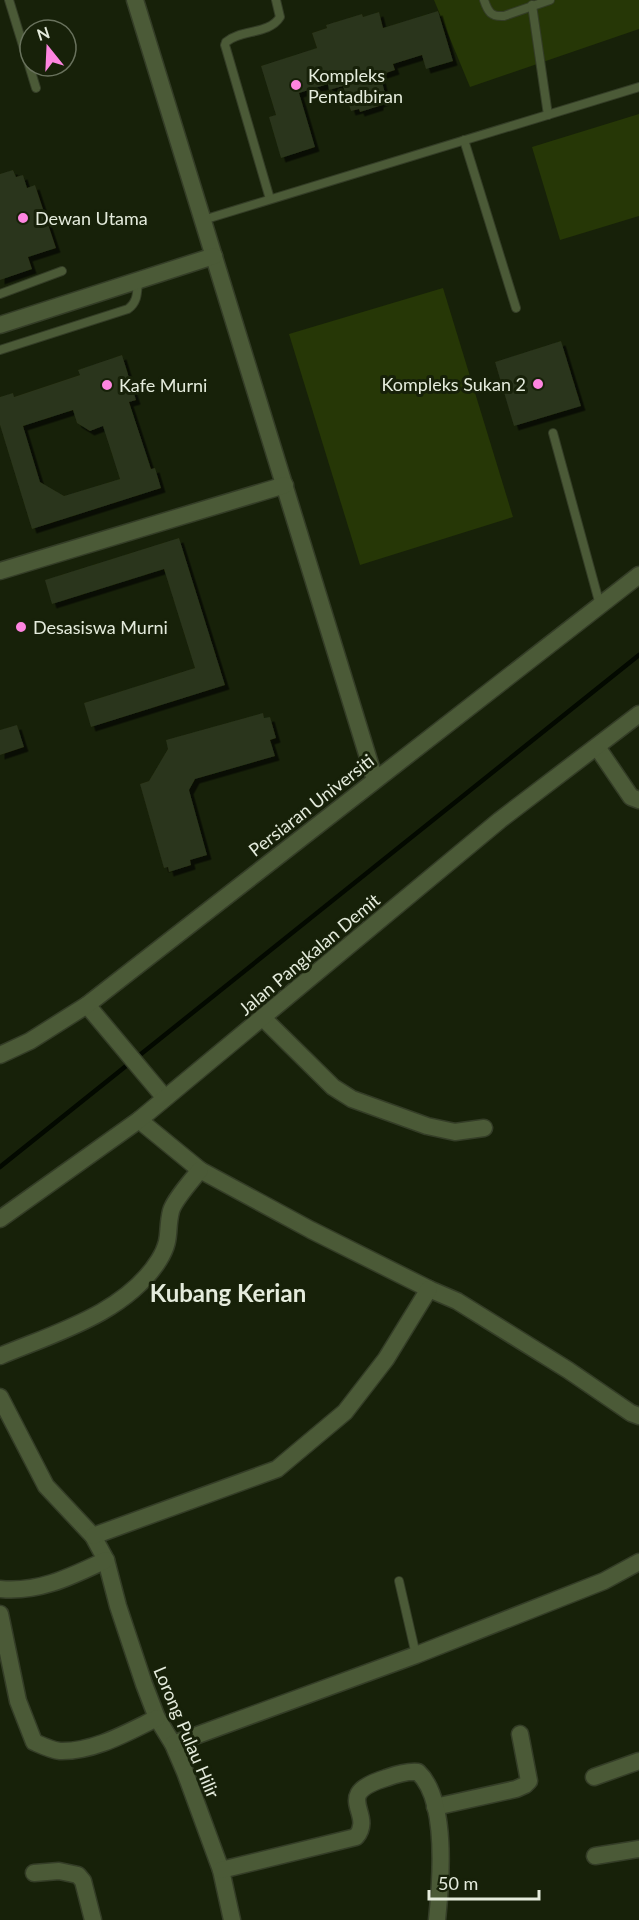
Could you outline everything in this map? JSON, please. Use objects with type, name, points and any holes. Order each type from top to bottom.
[{"type":"street","points":[[135,0],[375,780]]},
{"type":"street","points":[[0,325],[214,256]]},
{"type":"street","points":[[0,571],[285,485]]},
{"type":"street","name":"Persiaran Universiti","points":[[0,1055],[39,1036],[87,1005],[639,575]]},
{"type":"street","name":"Jalan Pangkalan Demit","points":[[0,1219],[139,1120],[500,820],[639,714]]},
{"type":"street","points":[[597,747],[631,797],[639,800]]},
{"type":"street","points":[[87,1005],[165,1098]]},
{"type":"street","points":[[263,1018],[333,1087],[352,1099],[427,1126],[445,1130],[466,1132],[484,1128]]},
{"type":"street","points":[[139,1120],[200,1170],[310,1230],[429,1289],[457,1300],[639,1416]]},
{"type":"street","points":[[0,1356],[106,1310],[143,1282],[160,1259],[169,1240],[171,1210],[200,1170]]},
{"type":"street","points":[[93,1536],[277,1469],[345,1412],[386,1359],[429,1289]]},
{"type":"street","name":"Lorong Pulau Hilir","points":[[0,1397],[46,1486],[93,1536],[106,1560],[118,1606],[157,1718],[173,1744],[221,1870],[232,1920]]},
{"type":"street","points":[[0,1589],[16,1591],[42,1587],[64,1580],[106,1560]]},
{"type":"street","points":[[173,1744],[416,1655],[604,1581],[639,1562]]},
{"type":"street","points":[[0,1614],[18,1701],[34,1742],[48,1749],[62,1751],[86,1747],[117,1738],[157,1718]]},
{"type":"street","points":[[435,1807],[525,1785],[529,1781],[529,1772],[520,1734]]},
{"type":"street","points":[[594,1777],[639,1761]]},
{"type":"street","points":[[221,1870],[356,1837],[362,1830],[363,1822],[357,1808],[357,1797],[362,1789],[369,1783],[404,1772],[418,1772],[424,1778],[435,1807],[441,1838],[438,1920]]},
{"type":"street","points":[[595,1856],[639,1849]]},
{"type":"street","points":[[34,1873],[59,1871],[78,1875],[83,1881],[93,1920]]},
{"type":"lane","points":[[9,0],[36,88]]},
{"type":"lane","points":[[270,199],[225,45],[232,37],[275,24],[280,17],[276,0]]},
{"type":"lane","points":[[484,0],[487,9],[492,15],[497,16],[504,16],[550,0]]},
{"type":"lane","points":[[532,5],[548,115]]},
{"type":"lane","points":[[203,220],[639,87]]},
{"type":"lane","points":[[464,140],[516,308]]},
{"type":"lane","points":[[0,294],[62,271]]},
{"type":"lane","points":[[0,350],[128,309],[134,305],[136,300],[138,281]]},
{"type":"lane","points":[[553,433],[600,605]]},
{"type":"lane","points":[[399,1581],[416,1655]]},
{"type":"green space","points":[[434,0],[639,0],[639,29],[470,87]]},
{"type":"green space","points":[[639,114],[639,216],[560,240],[532,147]]},
{"type":"green space","points":[[443,288],[513,517],[360,565],[289,334]]},
{"type":"building","name":"Kompleks Pentadbiran","points":[[438,11],[453,61],[426,69],[422,55],[393,64],[395,70],[380,75],[387,100],[379,103],[379,106],[360,112],[359,109],[351,111],[343,86],[329,90],[328,84],[299,93],[315,147],[281,158],[269,117],[276,115],[261,66],[317,48],[312,33],[327,28],[326,25],[362,14],[363,17],[379,12],[383,28]]},
{"type":"building","name":"Dewan Utama","points":[[13,170],[16,177],[23,175],[27,188],[35,185],[56,248],[28,257],[32,269],[0,280],[0,174]]},
{"type":"building","name":"Kompleks Sukan 2","points":[[561,341],[581,406],[514,426],[495,362]]},
{"type":"building","points":[[122,355],[136,400],[129,402],[151,469],[155,468],[161,488],[32,529],[0,425],[0,397],[13,393],[14,397],[80,375],[78,370]],"holes":[[[73,410],[77,423],[90,431],[103,426],[120,479],[64,496],[40,482],[23,426]]]},
{"type":"building","points":[[179,538],[225,685],[91,727],[84,703],[195,668],[164,569],[52,604],[45,580]]},
{"type":"building","points":[[263,713],[264,718],[270,717],[276,738],[270,740],[275,756],[195,779],[189,790],[207,855],[190,860],[191,865],[169,872],[168,867],[164,868],[140,784],[149,781],[168,749],[166,740]]},
{"type":"building","points":[[17,725],[24,747],[0,755],[0,730]]},
{"type":"waterway","points":[[0,1167],[639,655]]},
{"type":"place","name":"Kompleks Pentadbiran","points":[[296,85]]},
{"type":"place","name":"Dewan Utama","points":[[23,218]]},
{"type":"place","name":"Kompleks Sukan 2","points":[[538,384]]},
{"type":"place","name":"Kafe Murni","points":[[107,385]]},
{"type":"place","name":"Desasiswa Murni","points":[[21,627]]},
{"type":"district","name":"Kubang Kerian","points":[[228,1292]]}]
